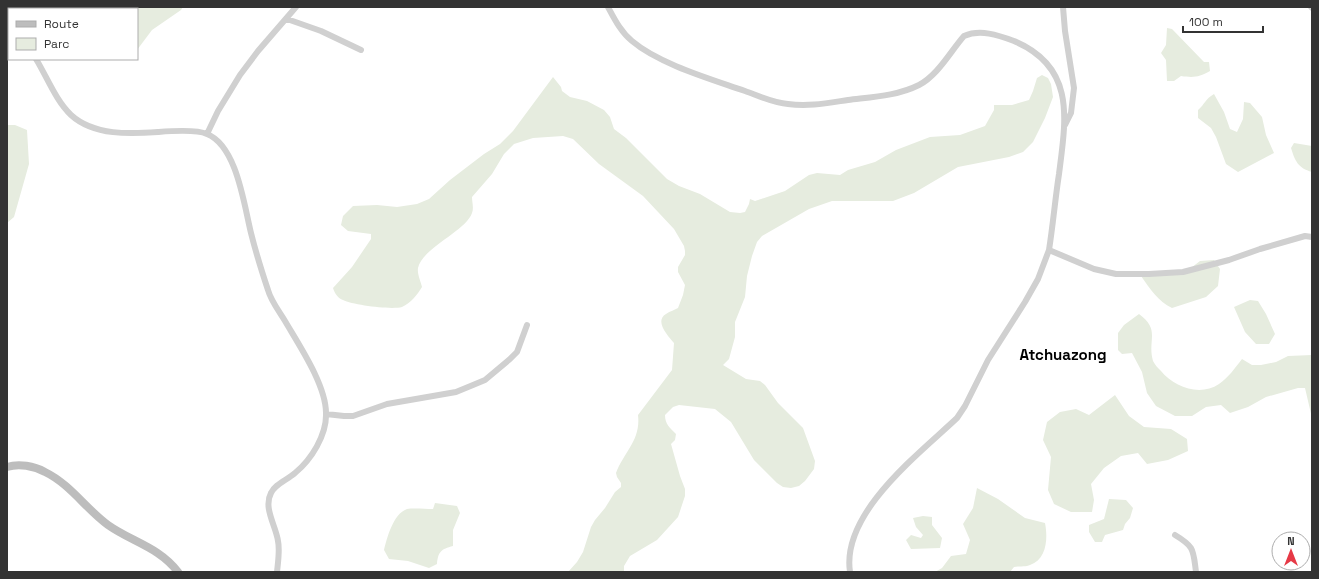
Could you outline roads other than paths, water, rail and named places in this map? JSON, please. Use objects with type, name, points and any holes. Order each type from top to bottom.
[{"type":"street","points":[[207,134],[218,111],[240,75],[258,51],[296,7]]},
{"type":"street","points":[[608,7],[622,32],[633,42],[649,52],[708,79],[766,99],[787,104],[808,106],[893,94],[907,90],[920,85],[931,77],[964,36],[972,33],[994,35],[1032,50],[1045,60],[1052,70],[1061,91],[1065,126],[1049,250],[1038,279],[988,360],[965,406],[957,418],[883,489],[870,507],[857,529],[850,548],[850,572]]},
{"type":"street","points":[[1064,7],[1065,31],[1074,88],[1071,113],[1065,126]]},
{"type":"street","points":[[287,19],[320,31],[361,50]]},
{"type":"street","points":[[37,60],[58,98],[70,114],[80,122],[94,127],[130,134],[164,132],[194,132],[207,134],[220,143],[228,154],[238,179],[268,292],[314,373],[324,400],[326,414],[325,425],[320,438],[305,464],[278,485],[271,493],[268,502],[279,542],[277,572]]},
{"type":"street","points":[[1049,250],[1094,269],[1116,274],[1149,274],[1183,272],[1229,260],[1305,236],[1312,237]]},
{"type":"street","points":[[326,414],[353,416],[387,404],[456,392],[474,385],[485,380],[510,359],[516,352],[527,325]]},
{"type":"street","points":[[7,467],[23,465],[34,467],[58,479],[107,524],[160,553],[178,572]]},
{"type":"street","points":[[1175,534],[1191,546],[1196,572]]},
{"type":"district","name":"Atchuazong","points":[[1063,355]]}]
